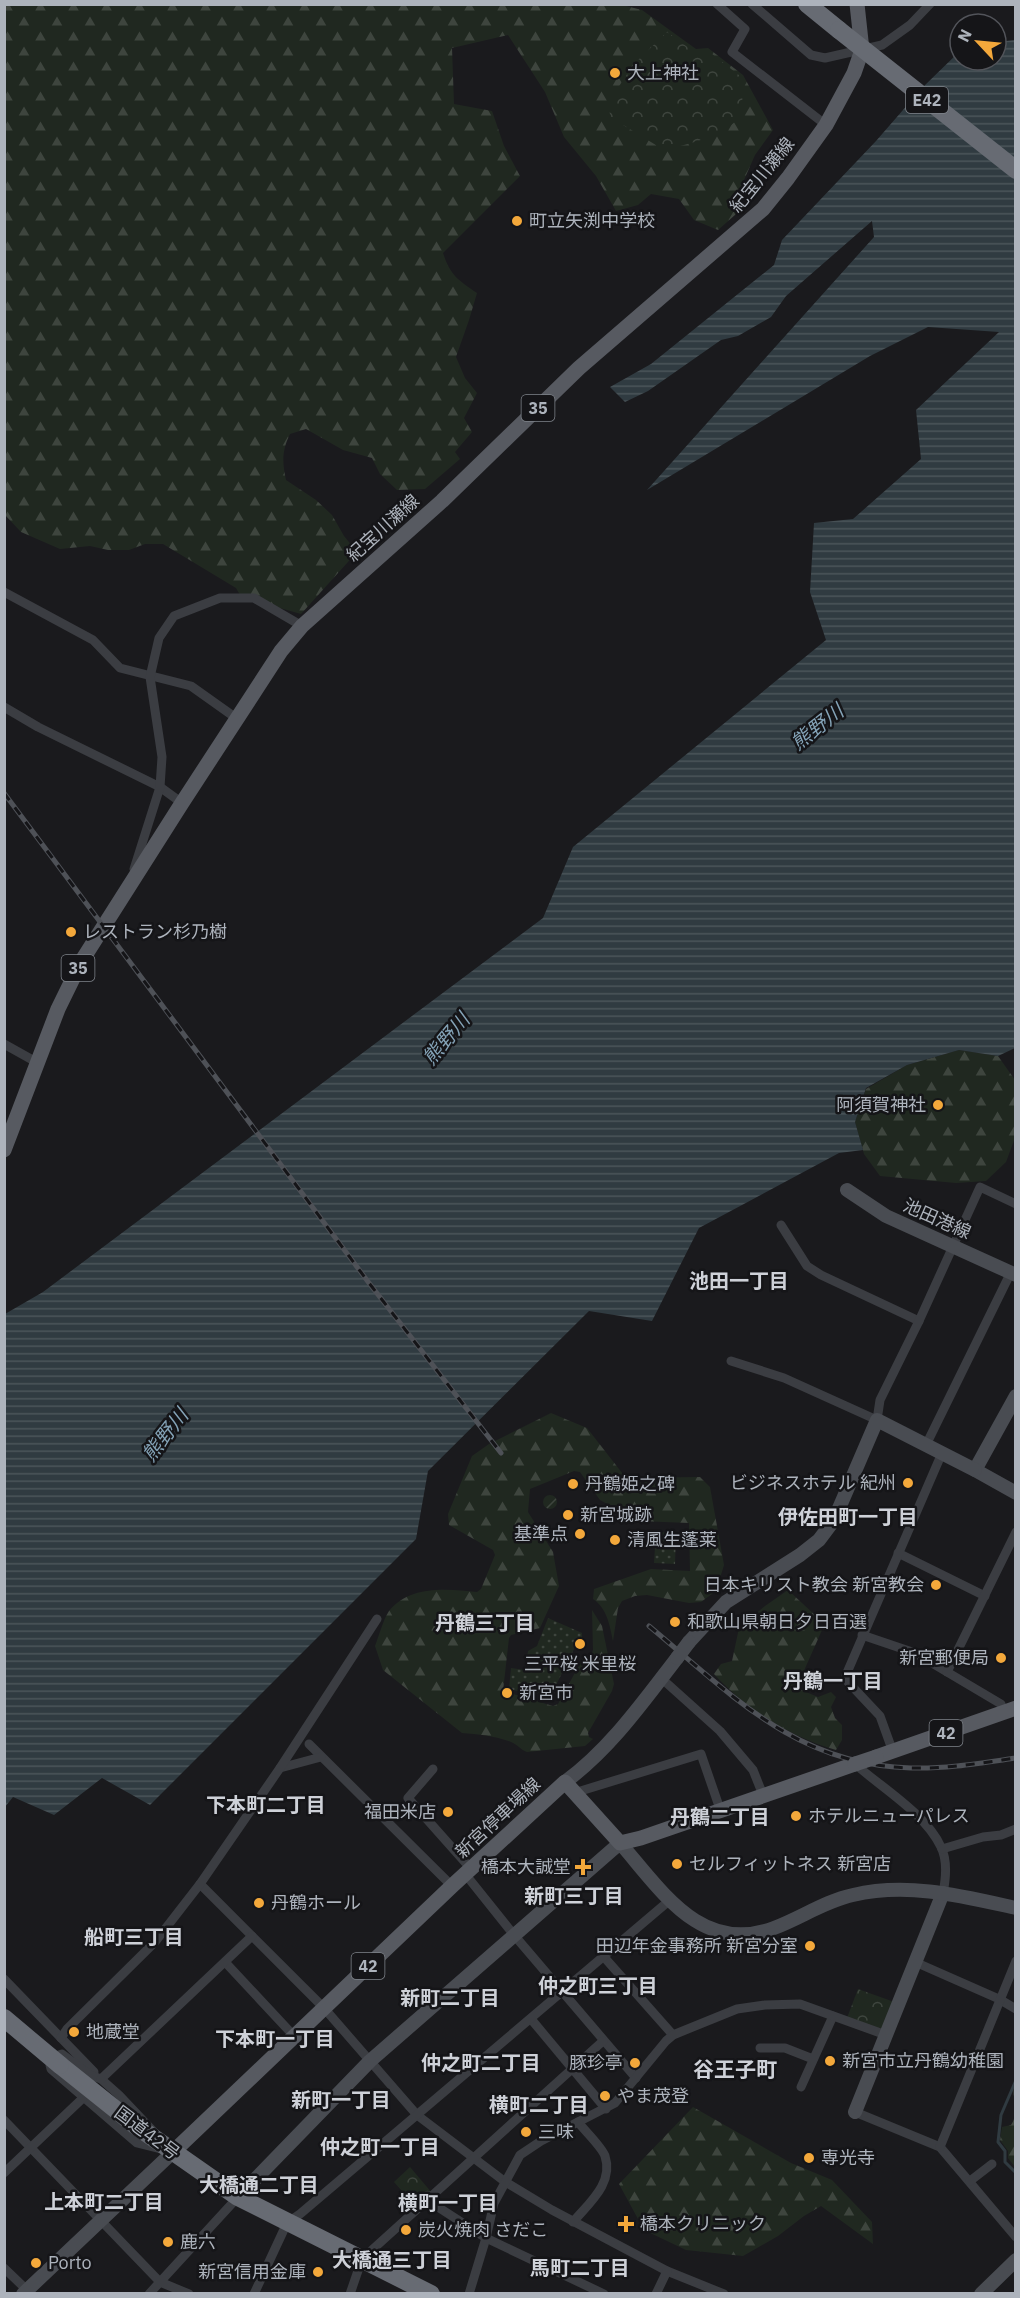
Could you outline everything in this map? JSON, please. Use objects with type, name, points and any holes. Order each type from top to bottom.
[{"type":"highway","name":"E42","points":[[807,4],[1016,160]]},
{"type":"highway","name":"E42","points":[[821,7],[841,28],[1016,170]]},
{"type":"highway","name":"国道42号","points":[[4,2018],[135,2125],[238,2197],[431,2294]]},
{"type":"main road","name":"紀宝川瀬線","points":[[4,1150],[58,1009],[81,962],[236,718],[282,651],[302,626],[442,501],[579,368],[755,217],[788,178],[826,125],[860,62],[857,4]]},
{"type":"main road","name":"42","points":[[620,1843],[893,1752],[1010,1710]]},
{"type":"main road","points":[[569,1787],[620,1843]]},
{"type":"main road","name":"新宮停車場線","points":[[173,2152],[452,1886],[569,1787]]},
{"type":"street","points":[[717,4],[745,29],[732,52],[826,125]]},
{"type":"street","points":[[752,4],[816,57],[825,58],[843,52],[882,45],[910,25],[930,4]]},
{"type":"street","points":[[4,592],[93,640],[120,668],[191,686],[236,718]]},
{"type":"street","points":[[127,891],[160,787],[162,758],[150,677],[159,638],[174,616],[220,598],[254,598],[302,626]]},
{"type":"street","points":[[4,707],[38,727],[160,787],[182,802]]},
{"type":"street","points":[[4,1044],[38,1063]]},
{"type":"street","points":[[569,1787],[689,1642],[726,1602],[800,1556],[819,1540],[834,1520],[877,1420],[880,1400],[980,1187],[1016,1204]]},
{"type":"street","name":"池田港線","points":[[847,1190],[886,1216],[1013,1274]]},
{"type":"street","points":[[781,1225],[807,1266],[821,1275],[919,1321]]},
{"type":"street","points":[[926,1445],[1013,1274]]},
{"type":"street","points":[[731,1361],[784,1378],[877,1420],[1016,1493]]},
{"type":"street","points":[[975,1470],[1016,1396]]},
{"type":"street","points":[[893,1752],[880,1716],[848,1682],[846,1675],[942,1453]]},
{"type":"street","points":[[946,1672],[1016,1532]]},
{"type":"street","points":[[898,1553],[985,1596]]},
{"type":"street","points":[[60,2037],[155,1942],[200,1884],[280,1768],[377,1619]]},
{"type":"street","points":[[862,1635],[915,1653],[1010,1710]]},
{"type":"street","points":[[661,1678],[720,1731],[753,1770],[764,1795]]},
{"type":"street","points":[[309,1744],[452,1886]]},
{"type":"street","points":[[569,1787],[701,1754],[720,1809]]},
{"type":"street","points":[[280,1768],[321,1756]]},
{"type":"street","points":[[855,1764],[924,1822],[934,1834],[942,1849],[946,1877],[943,1893],[855,2112],[940,2147],[1016,2237]]},
{"type":"street","points":[[433,1769],[408,1798],[469,1872],[514,1935],[636,2078]]},
{"type":"street","points":[[942,1849],[983,1837],[1001,1835],[1016,1829]]},
{"type":"street","points":[[149,2294],[238,2197],[370,2061],[620,1843],[670,1900],[692,1920],[722,1933],[743,1936],[776,1927],[818,1907],[852,1895],[897,1890],[943,1893],[1016,1908]]},
{"type":"street","points":[[200,1884],[324,2008],[417,2115],[504,2181],[573,2222],[667,2271],[724,2294]]},
{"type":"street","points":[[254,2294],[287,2223],[670,1900]]},
{"type":"street","points":[[101,2079],[252,1936]]},
{"type":"street","points":[[604,1957],[673,2035]]},
{"type":"street","points":[[940,2147],[1016,1961]]},
{"type":"street","points":[[225,1962],[294,2036]]},
{"type":"street","points":[[915,1962],[1016,2008]]},
{"type":"street","points":[[4,1979],[173,2152]]},
{"type":"street","points":[[468,2294],[486,2238],[494,2203],[520,2155],[541,2141],[615,2103],[673,2035],[737,2009],[800,2004],[886,2035]]},
{"type":"street","points":[[801,2087],[833,2016]]},
{"type":"street","points":[[531,2019],[606,2109]]},
{"type":"street","points":[[350,2294],[362,2259],[603,2041]]},
{"type":"street","points":[[760,2048],[785,2048],[813,2059]]},
{"type":"street","points":[[101,2079],[90,2075],[62,2054],[50,2065],[51,2069],[83,2098],[137,2143],[173,2152]]},
{"type":"street","points":[[4,2174],[83,2098]]},
{"type":"street","points":[[4,2120],[160,2282],[189,2294]]},
{"type":"street","points":[[573,2222],[607,2178],[605,2155],[578,2122]]},
{"type":"street","points":[[4,2268],[27,2293],[173,2152]]},
{"type":"street","points":[[970,2181],[992,2164]]},
{"type":"street","points":[[427,2200],[486,2238],[604,2294]]},
{"type":"street","points":[[981,2294],[1016,2260]]},
{"type":"street","points":[[656,2294],[667,2271]]},
{"type":"green space","points":[[5,5],[622,5],[642,10],[696,49],[708,48],[743,75],[773,130],[755,155],[737,196],[744,207],[718,230],[694,220],[679,199],[651,194],[638,205],[616,211],[596,176],[564,137],[545,92],[508,35],[452,48],[454,104],[492,111],[504,146],[520,176],[443,253],[455,276],[477,293],[456,357],[465,378],[477,393],[464,418],[472,432],[455,452],[460,459],[425,489],[397,490],[380,474],[372,458],[343,450],[306,429],[290,434],[285,445],[284,456],[286,480],[316,500],[332,515],[344,536],[357,552],[301,614],[259,602],[243,600],[236,588],[163,544],[145,544],[129,550],[108,550],[90,546],[60,549],[21,532],[5,515]]},
{"type":"green space","points":[[667,32],[693,51],[707,50],[740,76],[742,109],[738,118],[721,132],[664,150],[610,117],[609,101],[634,64]]},
{"type":"green space","name":"阿須賀神社","points":[[959,1050],[998,1056],[1015,1080],[1016,1135],[1006,1162],[986,1181],[956,1183],[880,1176],[864,1154],[855,1122],[866,1089],[907,1065]]},
{"type":"green space","points":[[551,1413],[587,1428],[626,1478],[700,1477],[710,1487],[724,1565],[716,1591],[701,1602],[689,1603],[647,1595],[635,1596],[622,1601],[618,1608],[613,1641],[605,1612],[593,1599],[594,1589],[651,1569],[690,1571],[689,1523],[639,1521],[600,1500],[580,1472],[574,1471],[530,1489],[528,1512],[553,1552],[559,1586],[540,1628],[511,1635],[509,1638],[503,1691],[553,1706],[558,1704],[583,1658],[591,1655],[593,1650],[592,1610],[602,1626],[614,1684],[588,1733],[593,1739],[585,1746],[527,1752],[505,1740],[462,1733],[383,1670],[375,1646],[389,1611],[407,1597],[430,1591],[477,1592],[481,1589],[495,1555],[493,1550],[449,1525],[448,1514],[472,1456],[489,1444]]},
{"type":"green space","points":[[550,1495],[555,1497],[557,1502],[555,1507],[550,1509],[545,1507],[543,1502],[545,1497]]},
{"type":"green space","points":[[656,1532],[676,1533],[675,1564],[654,1563]]},
{"type":"green space","points":[[788,1590],[816,1616],[822,1630],[799,1682],[799,1689],[818,1697],[831,1692],[836,1697],[831,1707],[835,1718],[842,1725],[842,1740],[836,1750],[802,1738],[770,1720],[740,1699],[714,1674],[721,1664],[732,1661],[739,1628]]},
{"type":"green space","points":[[548,1618],[582,1633],[582,1645],[575,1647],[550,1697],[519,1688],[518,1691],[509,1689],[511,1668],[525,1670],[528,1651],[537,1646]]},
{"type":"green space","points":[[858,1989],[897,2003],[885,2033],[847,2018]]},
{"type":"green space","points":[[693,2107],[791,2163],[832,2180],[872,2222],[873,2244],[821,2206],[778,2236],[743,2256],[686,2250],[644,2230],[619,2184]]},
{"type":"green space","points":[[1015,2116],[1015,2167],[1000,2140],[1002,2127],[1011,2125]]},
{"type":"green space","points":[[410,2167],[432,2193],[416,2207],[394,2182]]},
{"type":"water","name":"熊野川","points":[[1015,40],[1015,1048],[998,1056],[959,1050],[907,1065],[866,1088],[855,1122],[863,1150],[839,1153],[699,1228],[652,1321],[589,1311],[428,1471],[416,1539],[150,1805],[102,1778],[54,1815],[13,1797],[5,1807],[5,1314],[43,1292],[543,918],[573,847],[826,640],[810,592],[814,523],[853,519],[921,459],[916,410],[999,332],[928,327],[870,356],[647,490],[874,237],[872,221],[786,296],[771,317],[738,336],[721,340],[648,391],[625,402],[610,387],[651,364],[774,265],[782,240],[948,63],[948,72],[1008,72],[1008,41]]},
{"type":"waterway","points":[[1016,2080],[1001,2115],[998,2142],[1005,2151],[1005,2162],[1016,2173]]},
{"type":"railway","points":[[4,793],[369,1283],[501,1453]]},
{"type":"railway","points":[[649,1626],[709,1677],[768,1722],[799,1740],[833,1754],[870,1764],[911,1768],[950,1767],[1016,1758]]},
{"type":"place","name":"大上神社","points":[[615,73]]},
{"type":"place","name":"町立矢渕中学校","points":[[517,221]]},
{"type":"place","name":"レストラン杉乃樹","points":[[71,932]]},
{"type":"place","name":"阿須賀神社","points":[[938,1105]]},
{"type":"place","name":"ビジネスホテル 紀州","points":[[908,1483]]},
{"type":"place","name":"丹鶴姫之碑","points":[[573,1484]]},
{"type":"place","name":"新宮城跡","points":[[568,1515]]},
{"type":"place","name":"基準点","points":[[580,1534]]},
{"type":"place","name":"清風生蓬莱","points":[[615,1540]]},
{"type":"place","name":"日本キリスト教会 新宮教会","points":[[936,1585]]},
{"type":"place","name":"和歌山県朝日夕日百選","points":[[675,1622]]},
{"type":"place","name":"三平桜 米里桜","points":[[580,1644]]},
{"type":"place","name":"新宮郵便局","points":[[1001,1658]]},
{"type":"place","name":"新宮市","points":[[507,1693]]},
{"type":"place","name":"福田米店","points":[[448,1812]]},
{"type":"place","name":"ホテルニューパレス","points":[[796,1816]]},
{"type":"place","name":"セルフィットネス 新宮店","points":[[677,1864]]},
{"type":"place","name":"橋本大誠堂","points":[[583,1867]]},
{"type":"place","name":"丹鶴ホール","points":[[259,1903]]},
{"type":"place","name":"田辺年金事務所 新宮分室","points":[[810,1946]]},
{"type":"place","name":"地蔵堂","points":[[74,2032]]},
{"type":"place","name":"新宮市立丹鶴幼稚園","points":[[830,2061]]},
{"type":"place","name":"豚珍亭","points":[[635,2063]]},
{"type":"place","name":"やま茂登","points":[[605,2096]]},
{"type":"place","name":"三味","points":[[526,2132]]},
{"type":"place","name":"専光寺","points":[[809,2158]]},
{"type":"place","name":"橋本クリニック","points":[[626,2224]]},
{"type":"place","name":"炭火焼肉 さだこ","points":[[406,2230]]},
{"type":"place","name":"鹿六","points":[[168,2242]]},
{"type":"place","name":"Porto","points":[[36,2263]]},
{"type":"place","name":"新宮信用金庫","points":[[318,2272]]},
{"type":"district","name":"池田一丁目","points":[[739,1281]]},
{"type":"district","name":"伊佐田町一丁目","points":[[848,1517]]},
{"type":"district","name":"丹鶴三丁目","points":[[485,1623]]},
{"type":"district","name":"丹鶴一丁目","points":[[833,1681]]},
{"type":"district","name":"下本町二丁目","points":[[266,1805]]},
{"type":"district","name":"丹鶴二丁目","points":[[720,1817]]},
{"type":"district","name":"新町三丁目","points":[[574,1896]]},
{"type":"district","name":"船町三丁目","points":[[134,1937]]},
{"type":"district","name":"仲之町三丁目","points":[[598,1986]]},
{"type":"district","name":"新町二丁目","points":[[450,1998]]},
{"type":"district","name":"下本町一丁目","points":[[275,2039]]},
{"type":"district","name":"仲之町二丁目","points":[[481,2063]]},
{"type":"district","name":"谷王子町","points":[[735,2070]]},
{"type":"district","name":"新町一丁目","points":[[341,2100]]},
{"type":"district","name":"横町二丁目","points":[[539,2105]]},
{"type":"district","name":"仲之町一丁目","points":[[380,2147]]},
{"type":"district","name":"大橋通二丁目","points":[[259,2185]]},
{"type":"district","name":"上本町二丁目","points":[[104,2202]]},
{"type":"district","name":"横町一丁目","points":[[448,2203]]},
{"type":"district","name":"大橋通三丁目","points":[[392,2260]]},
{"type":"district","name":"馬町二丁目","points":[[580,2268]]}]
